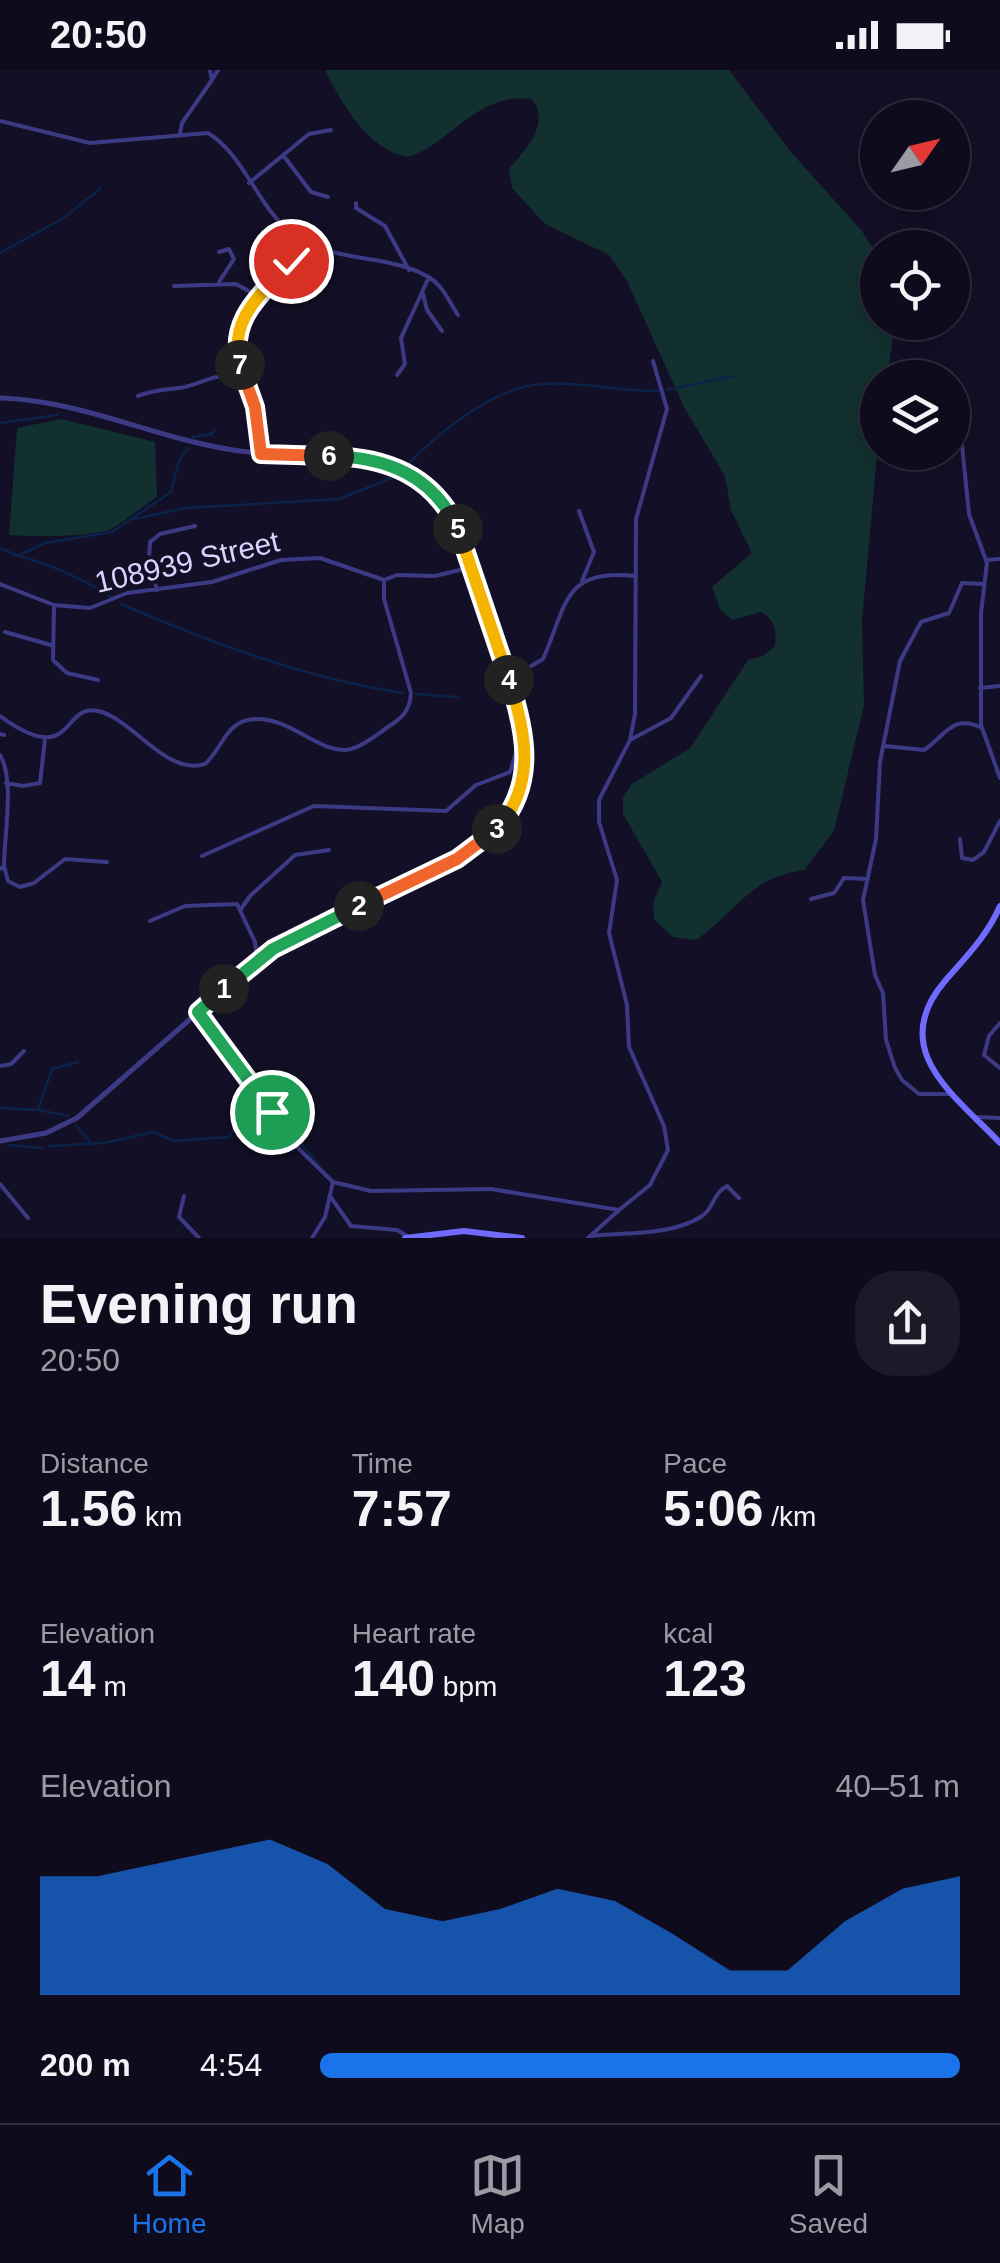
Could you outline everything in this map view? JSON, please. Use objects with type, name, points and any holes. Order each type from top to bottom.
[{"type":"main road","points":[[1000,906],[987,932],[935,993],[925,1013],[924,1052],[950,1094],[1000,1143]]},
{"type":"main road","points":[[406,1237],[464,1230],[522,1238]]},
{"type":"street","points":[[210,70],[212,80]]},
{"type":"street","points":[[180,134],[182,123],[218,70]]},
{"type":"street","points":[[0,121],[90,143],[202,132],[218,140],[280,221],[303,241],[429,277],[458,315]]},
{"type":"street","points":[[249,183],[309,134],[331,130]]},
{"type":"street","points":[[283,156],[310,192],[328,197]]},
{"type":"street","points":[[356,203],[390,232],[409,270]]},
{"type":"street","points":[[261,454],[255,407],[244,380],[236,336],[256,296],[282,273],[303,241]]},
{"type":"street","points":[[219,252],[229,248],[234,259],[219,282]]},
{"type":"street","points":[[397,374],[405,364],[401,338],[429,277]]},
{"type":"street","points":[[174,286],[219,282],[247,288],[256,296]]},
{"type":"street","points":[[423,289],[426,310],[442,330]]},
{"type":"street","points":[[589,1237],[650,1186],[668,1150],[664,1126],[629,1047],[627,1006],[610,942],[617,880],[601,834],[599,800],[630,740],[636,686],[636,519],[666,409],[653,361]]},
{"type":"street","points":[[138,396],[164,387],[182,388],[212,376],[244,380]]},
{"type":"street","points":[[0,398],[62,406],[214,447],[261,454],[360,457],[403,470],[425,484],[449,510],[472,566],[524,727],[526,762],[510,814],[486,840],[457,859],[283,943],[257,960],[85,1113],[46,1133],[0,1140]]},
{"type":"street","points":[[965,470],[972,528],[986,560],[982,728],[1000,778]]},
{"type":"street","points":[[509,678],[543,660],[568,596],[582,582],[594,552],[579,511]]},
{"type":"street","points":[[157,590],[149,560],[150,542],[160,534],[195,526]]},
{"type":"street","name":"108939 Street","points":[[0,584],[54,605],[96,607],[122,594],[212,582],[276,560],[312,558],[384,580]]},
{"type":"street","points":[[986,560],[1000,560]]},
{"type":"street","points":[[0,716],[45,739],[59,735],[76,717],[92,710],[105,713],[174,759],[194,766],[205,764],[229,730],[249,720],[274,720],[335,748],[355,748],[394,724],[410,705],[411,693],[384,599],[384,580],[398,575],[435,576],[472,566]]},
{"type":"street","points":[[582,582],[607,574],[635,576]]},
{"type":"street","points":[[950,1094],[930,1097],[911,1089],[888,1052],[883,992],[875,975],[864,911],[876,840],[880,762],[905,647],[922,622],[949,612],[962,583],[984,584]]},
{"type":"street","points":[[54,605],[53,660],[62,671],[98,680]]},
{"type":"street","points":[[6,632],[52,645]]},
{"type":"street","points":[[630,740],[671,718],[700,676]]},
{"type":"street","points":[[980,688],[1000,686]]},
{"type":"street","points":[[885,746],[924,750],[948,727],[965,722],[982,728]]},
{"type":"street","points":[[202,856],[314,806],[446,810],[476,785],[508,774],[524,727]]},
{"type":"street","points":[[6,783],[40,783],[45,739]]},
{"type":"street","points":[[0,755],[6,768],[2,867],[6,879],[20,887],[34,883],[65,860],[107,862]]},
{"type":"street","points":[[960,839],[960,855],[970,862],[984,852],[1000,821]]},
{"type":"street","points":[[241,909],[295,855],[329,850]]},
{"type":"street","points":[[811,899],[834,893],[844,878],[868,879]]},
{"type":"street","points":[[150,921],[185,906],[237,904],[255,942],[257,960]]},
{"type":"street","points":[[198,1012],[300,1150],[333,1182],[371,1190],[491,1189],[619,1210]]},
{"type":"street","points":[[1000,1023],[989,1036],[984,1054],[989,1063],[1000,1068]]},
{"type":"street","points":[[0,1066],[11,1064],[24,1051]]},
{"type":"street","points":[[972,1116],[1000,1118]]},
{"type":"street","points":[[312,1238],[324,1221],[333,1182]]},
{"type":"street","points":[[0,1184],[28,1218]]},
{"type":"street","points":[[589,1237],[649,1231],[700,1218],[708,1212],[716,1193],[727,1186],[739,1198]]},
{"type":"street","points":[[184,1196],[179,1217],[199,1238]]},
{"type":"street","points":[[330,1196],[351,1226],[397,1230],[406,1237]]},
{"type":"green space","points":[[325,70],[729,70],[790,151],[861,230],[860,340],[892,340],[890,360],[860,360],[860,470],[876,470],[862,621],[864,705],[834,831],[804,870],[785,874],[757,888],[696,940],[673,937],[654,919],[653,903],[662,882],[623,814],[623,798],[632,784],[690,748],[748,660],[763,656],[775,646],[775,631],[769,619],[761,612],[732,620],[720,609],[712,587],[752,553],[731,510],[725,476],[684,407],[627,281],[609,255],[545,224],[512,188],[509,169],[537,127],[539,118],[532,99],[495,103],[408,157],[394,153],[369,135]]},
{"type":"green space","points":[[61,419],[155,442],[157,497],[103,532],[9,535],[17,428]]},
{"type":"waterway","points":[[0,253],[62,219],[100,189]]},
{"type":"waterway","points":[[667,390],[733,376]]},
{"type":"waterway","points":[[406,466],[468,413],[523,387],[557,383],[658,391]]},
{"type":"waterway","points":[[0,423],[58,415]]},
{"type":"waterway","points":[[192,437],[215,430]]},
{"type":"waterway","points":[[0,548],[18,556],[45,543],[112,532],[171,492],[179,460],[189,448]]},
{"type":"waterway","points":[[134,519],[186,508],[339,499],[402,474]]},
{"type":"waterway","points":[[22,557],[68,574],[111,597]]},
{"type":"waterway","points":[[121,604],[259,657],[330,678],[403,693]]},
{"type":"waterway","points":[[415,694],[457,697]]},
{"type":"waterway","points":[[0,1108],[38,1110],[52,1069],[78,1062]]},
{"type":"waterway","points":[[38,1110],[69,1116]]},
{"type":"waterway","points":[[283,1124],[318,1163]]},
{"type":"waterway","points":[[76,1125],[90,1142]]},
{"type":"waterway","points":[[50,1146],[104,1143],[154,1132],[173,1141],[229,1137],[236,1127],[273,1127]]},
{"type":"waterway","points":[[8,1145],[42,1148]]},
{"type":"route","points":[[272,1112],[198,1012],[273,949],[457,859],[486,840],[510,814],[524,778],[526,750],[518,705],[472,566],[449,510],[433,492],[415,476],[373,459],[261,454],[260,429],[244,380],[236,336],[256,296],[291,261]]}]
